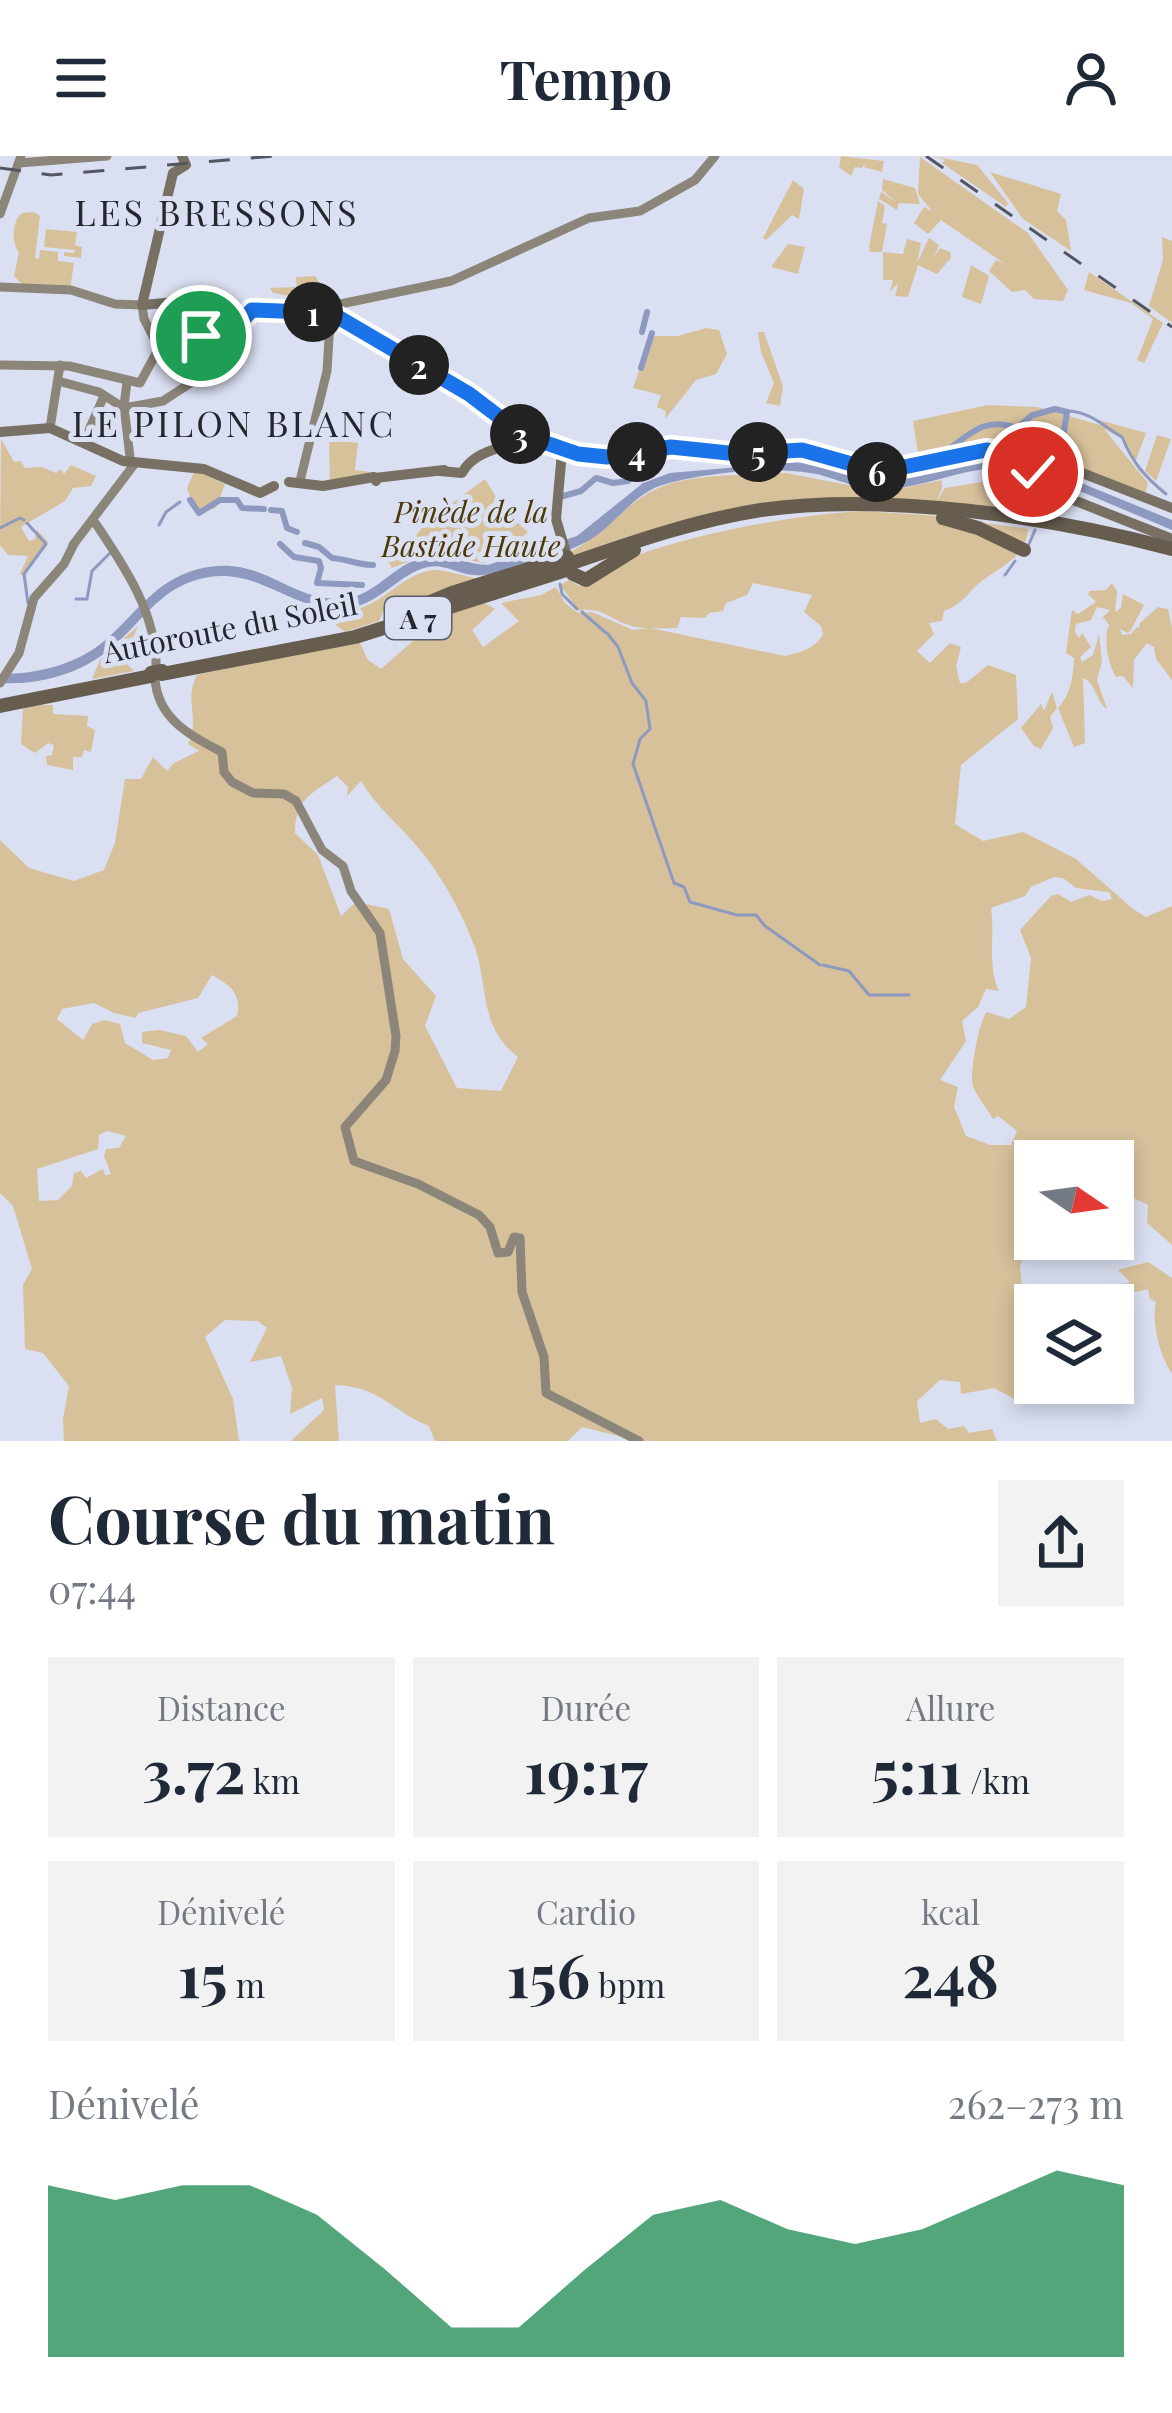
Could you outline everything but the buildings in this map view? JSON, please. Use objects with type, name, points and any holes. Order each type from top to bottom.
[{"type":"highway","name":"Autoroute du Soleil","points":[[0,704],[367,633],[712,520],[794,506],[904,506],[1035,524],[1172,551]]},
{"type":"highway","name":"Autoroute du Soleil","points":[[263,655],[742,518],[819,509],[904,510],[1035,524]]},
{"type":"highway","points":[[819,509],[950,519],[1024,550]]},
{"type":"main road","points":[[179,164],[143,310],[212,299],[236,326],[252,310],[335,316],[469,394],[525,440],[569,452],[607,457],[671,447],[738,454],[802,450],[885,472],[974,452],[1013,451],[1172,508]]},
{"type":"main road","points":[[0,432],[50,428],[132,465],[204,469],[260,490],[298,480],[374,480],[460,472],[474,458],[525,440]]},
{"type":"main road","points":[[569,452],[556,515],[571,566]]},
{"type":"main road","points":[[1037,461],[1032,478],[1047,490],[1172,539]]},
{"type":"street","points":[[3,201],[22,160],[106,156]]},
{"type":"street","points":[[298,480],[335,316],[452,281],[589,218],[640,211],[695,180],[715,156]]},
{"type":"street","points":[[0,173],[14,178]]},
{"type":"street","points":[[0,286],[71,290],[143,310],[159,349]]},
{"type":"street","points":[[0,365],[86,370],[126,384],[142,382],[159,349],[236,326]]},
{"type":"street","points":[[56,371],[124,408],[162,400],[219,364],[236,326]]},
{"type":"street","points":[[50,428],[56,371]]},
{"type":"street","points":[[0,683],[22,647],[34,598],[93,524],[132,465],[124,408],[126,384]]},
{"type":"street","points":[[84,441],[104,396]]},
{"type":"street","points":[[93,524],[121,561],[157,641],[157,692],[164,707],[189,737],[221,752],[230,780],[253,793],[281,793],[296,801],[322,850],[343,866],[351,891],[379,930],[397,1043],[386,1079],[345,1127],[354,1161],[411,1181],[476,1214],[488,1224],[498,1253],[508,1252],[512,1239],[520,1238],[522,1292],[544,1357],[546,1393],[640,1441]]},
{"type":"green space","points":[[841,156],[884,161],[882,172],[864,167],[866,162],[862,168],[855,167],[851,176],[839,167]]},
{"type":"green space","points":[[933,156],[977,165],[1008,203],[1006,207],[942,163],[945,160]]},
{"type":"green space","points":[[920,157],[1028,233],[1068,290],[1063,301],[1034,299],[1025,290],[1012,292],[989,271],[996,260],[1005,264],[941,220],[928,234],[914,223],[924,207],[932,211],[918,194]]},
{"type":"green space","points":[[990,172],[1061,194],[1057,211],[1066,220],[1071,251],[1023,219]]},
{"type":"green space","points":[[883,179],[915,188],[920,204],[899,203],[897,210],[879,199],[881,192],[896,202],[882,190]]},
{"type":"green space","points":[[793,180],[804,189],[799,219],[792,215],[766,240],[763,238]]},
{"type":"green space","points":[[878,201],[885,206],[882,223],[887,224],[882,252],[870,252],[869,247]]},
{"type":"green space","points":[[22,213],[40,216],[35,258],[39,259],[40,250],[58,252],[58,261],[74,263],[70,289],[24,286],[14,276],[19,252],[14,238],[16,221]]},
{"type":"green space","points":[[46,229],[77,232],[75,245],[82,247],[81,258],[64,256],[75,250],[44,247]]},
{"type":"green space","points":[[1162,237],[1172,241],[1172,323],[1149,306],[1163,260]]},
{"type":"green space","points":[[929,238],[939,245],[934,257],[940,248],[950,252],[951,258],[937,274],[918,265],[908,297],[895,296],[898,284],[890,291],[893,280],[883,280],[883,252],[903,254],[907,239],[921,243],[917,263]]},
{"type":"green space","points":[[788,244],[805,247],[798,274],[771,267]]},
{"type":"green space","points":[[971,265],[989,276],[981,304],[962,297]]},
{"type":"green space","points":[[1089,272],[1163,323],[1144,363],[1137,360],[1153,319],[1131,303],[1084,290]]},
{"type":"green space","points":[[315,276],[316,301],[273,293],[270,288],[295,287],[297,294],[296,277]]},
{"type":"green space","points":[[706,328],[719,330],[727,354],[716,374],[696,380],[665,419],[666,411],[657,407],[661,395],[633,388],[651,336],[678,336]]},
{"type":"green space","points":[[758,332],[764,332],[783,386],[780,406],[766,403],[774,383]]},
{"type":"green space","points":[[988,405],[1037,407],[1146,433],[1136,460],[1129,455],[1125,440],[1104,429],[1148,483],[1145,494],[1041,456],[985,448],[919,459],[913,421]]},
{"type":"green space","points":[[1157,435],[1171,439],[1156,481],[1145,471]]},
{"type":"green space","points":[[329,438],[358,443],[355,470],[370,472],[369,478],[330,484]]},
{"type":"green space","points":[[1,439],[14,462],[21,461],[25,468],[42,467],[56,473],[60,469],[64,474],[71,465],[96,476],[91,486],[73,488],[65,501],[21,527],[29,541],[35,539],[37,530],[48,542],[24,576],[20,574],[28,556],[8,555],[0,545]]},
{"type":"green space","points":[[195,470],[225,484],[216,508],[196,513],[187,488]]},
{"type":"green space","points":[[786,473],[884,492],[942,480],[935,504],[945,488],[1012,477],[1030,481],[1024,517],[784,503],[565,561],[566,554],[630,506],[667,485],[700,478]]},
{"type":"green space","name":"Pinède de la Bastide Haute","points":[[485,479],[504,510],[528,532],[515,543],[517,550],[485,563],[428,554],[392,568],[388,561],[403,554],[426,522]]},
{"type":"green space","points":[[860,511],[1028,529],[1012,559],[944,611],[942,621],[929,623],[934,634],[917,651],[930,663],[950,643],[961,647],[956,666],[960,683],[988,665],[1016,675],[1018,719],[961,765],[955,824],[983,841],[1023,832],[1076,859],[1146,917],[1172,906],[1172,1245],[1147,1223],[1148,1205],[1134,1198],[1134,1140],[1014,1140],[1014,1260],[1022,1260],[1022,1284],[1014,1284],[1014,1399],[994,1388],[961,1394],[960,1382],[940,1380],[917,1401],[920,1423],[936,1419],[948,1429],[964,1426],[969,1433],[992,1429],[997,1441],[639,1441],[582,1427],[568,1441],[435,1441],[429,1426],[375,1395],[335,1385],[339,1441],[291,1441],[324,1410],[322,1398],[290,1414],[292,1388],[281,1356],[250,1362],[267,1328],[258,1321],[225,1320],[205,1337],[233,1399],[239,1441],[64,1441],[69,1386],[43,1353],[25,1349],[23,1285],[32,1269],[13,1206],[0,1193],[0,840],[29,868],[74,881],[104,870],[115,843],[125,779],[141,779],[153,757],[167,771],[199,751],[188,744],[197,675],[358,639],[368,660],[381,669],[414,640],[447,625],[443,616],[484,603],[495,609],[472,630],[483,647],[519,621],[501,603],[556,587],[578,613],[592,612],[633,630],[649,628],[598,611],[579,611],[560,585],[569,580],[579,586],[629,558],[684,541],[773,521]],"holes":[[[753,583],[812,595],[804,612],[821,626],[823,634],[812,646],[785,656],[651,628],[677,628],[681,617],[705,618],[723,611],[726,603],[747,595]],[[337,776],[348,787],[347,796],[361,781],[448,890],[477,955],[490,1017],[518,1057],[501,1091],[457,1088],[425,1026],[436,996],[403,959],[389,909],[356,902],[341,916],[318,855],[295,833],[301,805]],[[1054,877],[1076,888],[1109,892],[1112,899],[1102,901],[1089,895],[1071,902],[1058,894],[1051,896],[1020,930],[1031,958],[1026,1007],[1009,1019],[987,1012],[974,1059],[972,1080],[977,1094],[993,1119],[998,1116],[1017,1131],[1011,1145],[990,1145],[966,1136],[954,1107],[958,1087],[940,1080],[966,1041],[962,1021],[978,1007],[986,989],[999,991],[993,972],[991,908],[1025,896],[1031,887]],[[212,975],[233,991],[237,1016],[201,1038],[208,1044],[198,1052],[186,1036],[142,1032],[142,1043],[171,1050],[168,1058],[153,1060],[125,1043],[120,1024],[105,1020],[92,1024],[83,1040],[57,1019],[62,1009],[94,1003],[136,1018],[138,1013],[198,998]],[[107,1131],[126,1136],[119,1148],[106,1149],[111,1174],[105,1175],[103,1169],[86,1178],[81,1171],[74,1173],[72,1186],[58,1200],[39,1201],[37,1169],[98,1149],[99,1135]]]},
{"type":"green space","points":[[440,570],[483,580],[400,609],[398,601],[379,621],[345,632],[320,613],[360,608],[418,574]]},
{"type":"green space","points":[[1112,583],[1117,591],[1115,612],[1121,608],[1123,594],[1144,605],[1128,633],[1120,629],[1122,635],[1131,634],[1139,628],[1158,607],[1168,609],[1172,680],[1147,643],[1134,660],[1133,688],[1123,676],[1116,677],[1107,651],[1109,625],[1104,618],[1100,620],[1110,610],[1097,607],[1091,620],[1076,624],[1075,632],[1079,638],[1082,633],[1091,647],[1080,657],[1082,662],[1093,655],[1099,634],[1102,661],[1097,680],[1107,709],[1083,678],[1085,743],[1074,747],[1058,708],[1069,691],[1073,672],[1074,658],[1066,653],[1072,610],[1078,614],[1096,602],[1090,591],[1106,590]]},
{"type":"green space","points":[[138,626],[126,653],[126,663],[134,671],[92,679],[100,660]]},
{"type":"green space","points":[[1052,692],[1057,708],[1041,749],[1021,728],[1041,704],[1044,711]]},
{"type":"green space","points":[[53,705],[53,714],[88,716],[87,726],[95,730],[91,752],[84,750],[82,757],[73,757],[73,770],[47,765],[46,756],[52,755],[54,745],[48,743],[35,753],[21,744],[23,709]]},
{"type":"green space","points":[[1148,1262],[1172,1278],[1172,1373],[1158,1339],[1156,1302],[1148,1289],[1134,1292],[1134,1284],[1126,1284],[1130,1282],[1118,1270]]},
{"type":"water","points":[[985,457],[1012,457],[1034,464],[1032,471],[993,468],[880,490],[776,470],[682,480],[644,494],[596,536],[562,553],[484,575],[428,567],[350,608],[310,604],[236,577],[193,581],[161,599],[91,662],[47,679],[0,683],[0,674],[44,669],[86,654],[159,589],[195,570],[237,567],[317,596],[350,598],[425,557],[488,565],[577,536],[643,483],[670,473],[797,462],[879,481]]},
{"type":"water","points":[[1037,465],[1172,520],[1172,530],[1035,472]]},
{"type":"waterway","points":[[642,332],[647,312]]},
{"type":"waterway","points":[[641,368],[652,333]]},
{"type":"waterway","points":[[1033,415],[1055,409],[1067,412],[1060,456]]},
{"type":"waterway","points":[[1066,411],[1089,416],[1122,437],[1140,468],[1166,494]]},
{"type":"waterway","points":[[939,456],[985,426],[1017,428],[1031,416]]},
{"type":"waterway","points":[[675,453],[710,460],[729,455]]},
{"type":"waterway","points":[[560,497],[581,491],[596,478],[628,481],[649,454]]},
{"type":"waterway","points":[[1039,516],[1047,498]]},
{"type":"waterway","points":[[190,500],[199,513],[220,500]]},
{"type":"waterway","points":[[222,500],[237,500],[242,508],[264,509]]},
{"type":"waterway","points":[[159,525],[180,502]]},
{"type":"waterway","points":[[271,510],[282,511],[287,528],[297,532]]},
{"type":"waterway","points":[[0,528],[24,520]]},
{"type":"waterway","points":[[27,523],[46,544],[24,574],[28,603]]},
{"type":"waterway","points":[[1027,549],[1035,530]]},
{"type":"waterway","points":[[305,543],[332,558],[373,565]]},
{"type":"waterway","points":[[280,544],[294,557],[319,561],[317,583],[362,585]]},
{"type":"waterway","points":[[76,599],[87,599],[92,571],[111,552]]},
{"type":"waterway","points":[[1005,575],[1015,561]]},
{"type":"waterway","points":[[560,584],[562,594],[577,609]]},
{"type":"waterway","points":[[582,612],[605,632]]},
{"type":"waterway","points":[[607,633],[646,701],[650,729],[640,739],[633,764],[674,883],[684,887],[690,902],[737,915],[756,915],[820,965]]},
{"type":"waterway","points":[[823,965],[849,971],[869,995]]},
{"type":"waterway","points":[[870,995],[909,995]]},
{"type":"railway","points":[[0,168],[51,175],[274,156]]},
{"type":"railway","points":[[926,156],[1172,327]]},
{"type":"district","name":"LES BRESSONS","points":[[217,211]]},
{"type":"district","name":"LE PILON BLANC","points":[[234,422]]},
{"type":"route","points":[[201,336],[236,327],[252,310],[331,313],[469,394],[523,435],[593,457],[671,447],[738,454],[802,450],[885,472],[998,450],[1035,457],[1033,472]]}]
